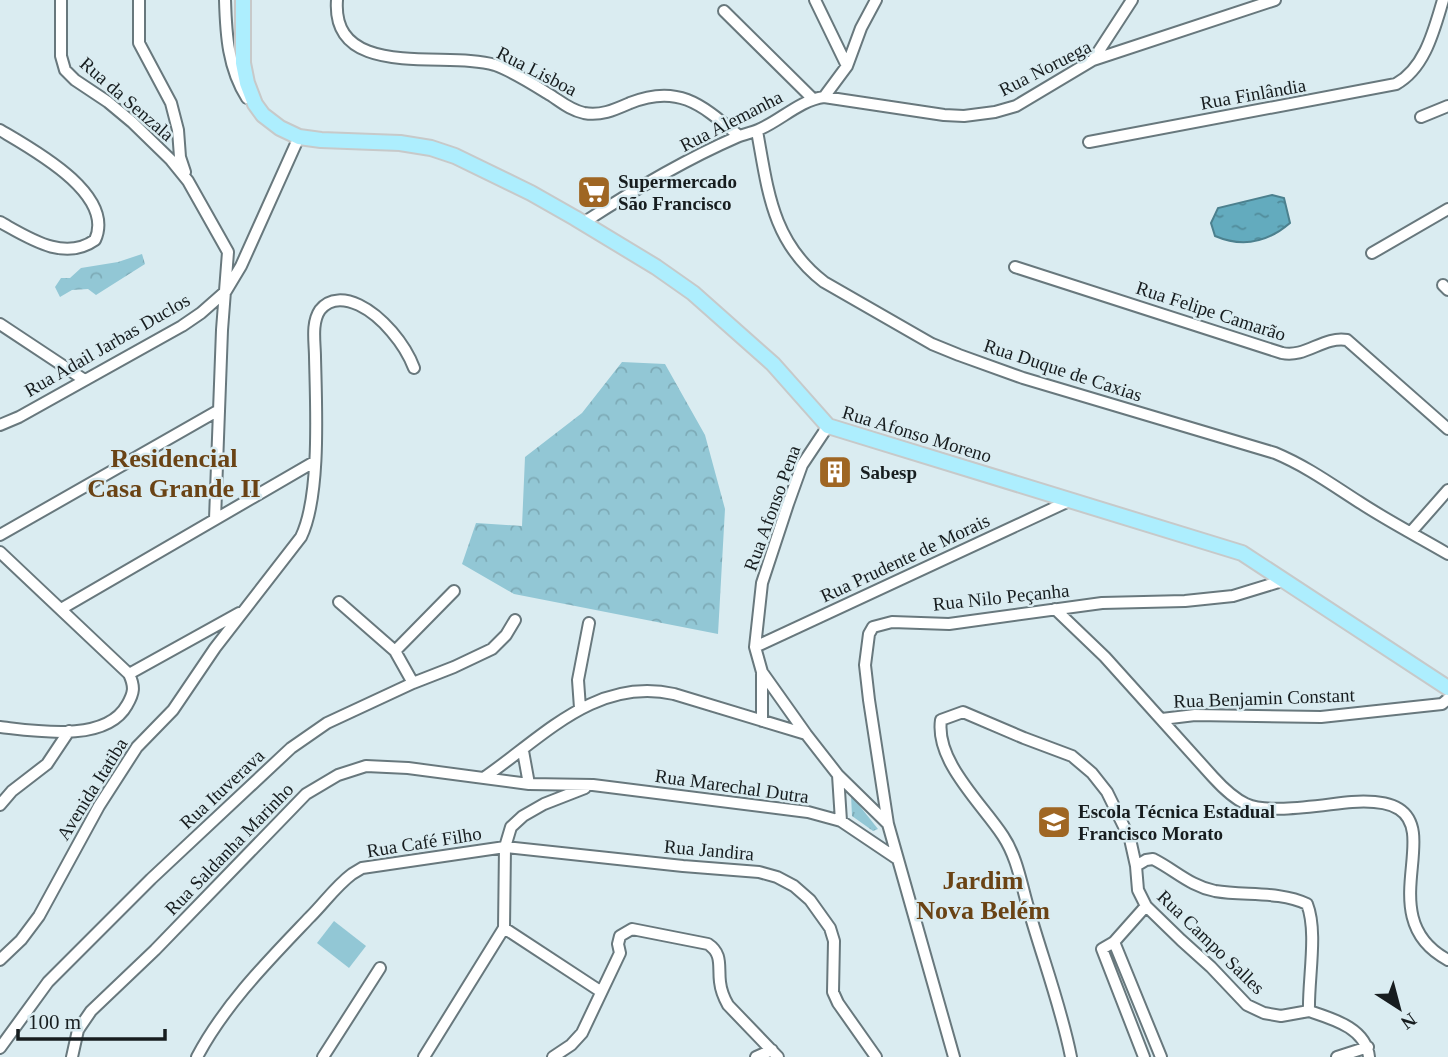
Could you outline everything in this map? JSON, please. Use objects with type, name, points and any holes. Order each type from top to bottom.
[{"type":"main road","points":[[243,0],[243,64],[247,83],[258,109]]},
{"type":"main road","name":"Rua Afonso Moreno","points":[[258,109],[280,128],[299,136],[321,140],[400,143],[431,148],[455,156],[531,193],[656,267],[693,293],[772,364],[828,426],[1242,553],[1448,688]]},
{"type":"street","name":"Rua da Senzala","points":[[61,0],[61,56],[65,69],[75,80],[132,122],[171,160],[188,181],[228,252],[222,330],[215,519]]},
{"type":"street","points":[[139,0],[139,43],[171,103],[178,130],[180,157],[188,181]]},
{"type":"street","name":"Rua Afonso Moreno","points":[[225,0],[226,32],[233,68],[243,91],[258,109]]},
{"type":"street","name":"Rua Lisboa","points":[[337,0],[336,15],[348,38],[372,54],[495,65],[570,109],[585,113],[600,114],[645,97],[684,97],[697,103],[739,136]]},
{"type":"street","points":[[815,0],[847,66]]},
{"type":"street","points":[[724,10],[818,98],[847,66],[861,28],[876,0]]},
{"type":"street","points":[[1093,60],[1132,0]]},
{"type":"street","name":"Rua Noruega","points":[[818,98],[944,115],[964,116],[995,112],[1016,106],[1093,60],[1275,0]]},
{"type":"street","name":"Rua Finlândia","points":[[1089,142],[1381,89],[1408,78],[1417,68],[1429,43],[1443,0]]},
{"type":"street","name":"Rua Alemanha","points":[[583,223],[644,185],[739,136],[757,131],[818,98]]},
{"type":"street","points":[[1421,117],[1448,106]]},
{"type":"street","points":[[0,130],[74,181],[89,197],[100,221],[95,240],[76,250],[40,243],[0,222]]},
{"type":"street","name":"Rua Duque de Caxias","points":[[757,131],[767,186],[787,243],[809,270],[824,282],[932,344],[1023,378],[1275,453],[1318,474],[1360,503],[1448,554]]},
{"type":"street","name":"Rua Adail Jarbas Duclos","points":[[0,425],[181,326],[201,313],[226,290],[241,266],[299,136]]},
{"type":"street","points":[[1372,253],[1448,209]]},
{"type":"street","name":"Rua Felipe Camarão","points":[[1014,267],[1282,353],[1300,354],[1335,339],[1347,340],[1448,429]]},
{"type":"street","name":"Avenida Itatiba","points":[[0,960],[21,940],[39,916],[99,806],[137,747],[173,710],[215,649],[305,530],[312,502],[314,335],[319,311],[333,301],[342,300],[369,310],[393,335],[414,368]]},
{"type":"street","points":[[0,324],[83,379]]},
{"type":"street","points":[[0,535],[219,410]]},
{"type":"street","name":"Rua Afonso Pena","points":[[755,647],[762,583],[779,531],[802,465],[828,426]]},
{"type":"street","points":[[61,609],[314,462]]},
{"type":"street","points":[[1410,532],[1448,491]]},
{"type":"street","name":"Rua Prudente de Morais","points":[[755,647],[1069,501]]},
{"type":"street","points":[[0,552],[129,674],[134,685],[134,692],[122,712],[100,727],[69,731],[0,727]]},
{"type":"street","name":"Rua Nilo Peçanha","points":[[954,1057],[888,824],[865,666],[866,641],[873,627],[892,622],[948,624],[1102,603],[1185,601],[1233,596],[1282,581]]},
{"type":"street","points":[[395,651],[454,591]]},
{"type":"street","points":[[340,602],[395,651],[412,683]]},
{"type":"street","points":[[129,674],[246,609]]},
{"type":"street","points":[[1055,609],[1105,656],[1229,794],[1257,808],[1367,801],[1398,808],[1408,816],[1414,838],[1410,891],[1414,925],[1434,953],[1448,960]]},
{"type":"street","name":"Rua Ituverava","points":[[0,1048],[48,982],[160,870],[291,748],[327,723],[492,649],[506,635],[515,620]]},
{"type":"street","points":[[580,708],[578,680],[589,623]]},
{"type":"street","points":[[755,647],[762,673],[762,721]]},
{"type":"street","points":[[762,673],[838,775],[888,824]]},
{"type":"street","points":[[485,778],[580,708],[622,692],[656,691],[806,734]]},
{"type":"street","name":"Rua Benjamin Constant","points":[[1162,719],[1195,715],[1321,717],[1442,704],[1448,699]]},
{"type":"street","name":"Rua Campo Salles","points":[[1071,1057],[1020,874],[1004,838],[972,796],[948,757],[940,737],[941,720],[963,712],[1072,756],[1092,773],[1107,792],[1130,839],[1138,890],[1146,906],[1247,1005],[1264,1013],[1281,1016],[1309,1011]]},
{"type":"street","points":[[0,805],[12,791],[47,764],[69,731]]},
{"type":"street","points":[[523,751],[529,783]]},
{"type":"street","name":"Rua Saldanha Marinho","points":[[72,1057],[78,1030],[92,1011],[173,932],[306,794],[319,785],[366,766],[408,768],[529,783],[593,785]]},
{"type":"street","points":[[838,775],[841,821]]},
{"type":"street","name":"Rua Marechal Dutra","points":[[593,785],[808,811],[841,821],[896,858]]},
{"type":"street","name":"Rua Café Filho","points":[[197,1057],[211,1030],[228,1008],[287,940],[352,874],[362,868],[505,846],[511,827],[523,816],[544,804],[593,785]]},
{"type":"street","points":[[425,1057],[504,928],[505,846]]},
{"type":"street","name":"Rua Jandira","points":[[505,846],[759,872],[794,886],[822,914],[830,928],[834,941],[833,992],[876,1057]]},
{"type":"street","points":[[1136,866],[1153,859],[1184,880],[1201,887],[1224,892],[1295,898],[1307,904],[1313,923],[1308,986],[1309,1011],[1343,1023],[1356,1033],[1369,1052],[1337,1057]]},
{"type":"street","points":[[1144,1057],[1102,948],[1114,942],[1146,906]]},
{"type":"street","points":[[504,928],[600,991]]},
{"type":"street","points":[[553,1057],[582,1033],[620,953],[620,936],[625,931],[639,930],[666,938],[708,944],[715,949],[719,960],[721,988],[728,1005],[775,1054]]},
{"type":"street","points":[[1114,942],[1161,1057]]},
{"type":"street","points":[[323,1057],[380,968]]},
{"type":"street","points":[[756,1057],[775,1054]]},
{"type":"green space","points":[[142,254],[145,264],[96,295],[88,289],[72,290],[60,297],[55,287],[61,278],[70,278],[81,268],[118,262]]},
{"type":"green space","points":[[622,362],[665,364],[705,435],[725,509],[718,634],[514,594],[462,564],[476,523],[522,526],[525,457],[582,413]]},
{"type":"green space","points":[[851,795],[878,829],[873,831],[852,816]]},
{"type":"green space","points":[[334,921],[366,946],[349,968],[317,943]]},
{"type":"water","points":[[1272,195],[1284,198],[1290,223],[1282,230],[1264,239],[1245,242],[1215,236],[1211,223],[1218,208]]},
{"type":"place","name":"Supermercado São Francisco","points":[[594,192]]},
{"type":"place","name":"Sabesp","points":[[835,472]]},
{"type":"place","name":"Escola Técnica Estadual Francisco Morato","points":[[1054,822]]},
{"type":"district","name":"Residencial Casa Grande II","points":[[174,473]]},
{"type":"district","name":"Jardim Nova Belém","points":[[983,895]]}]
